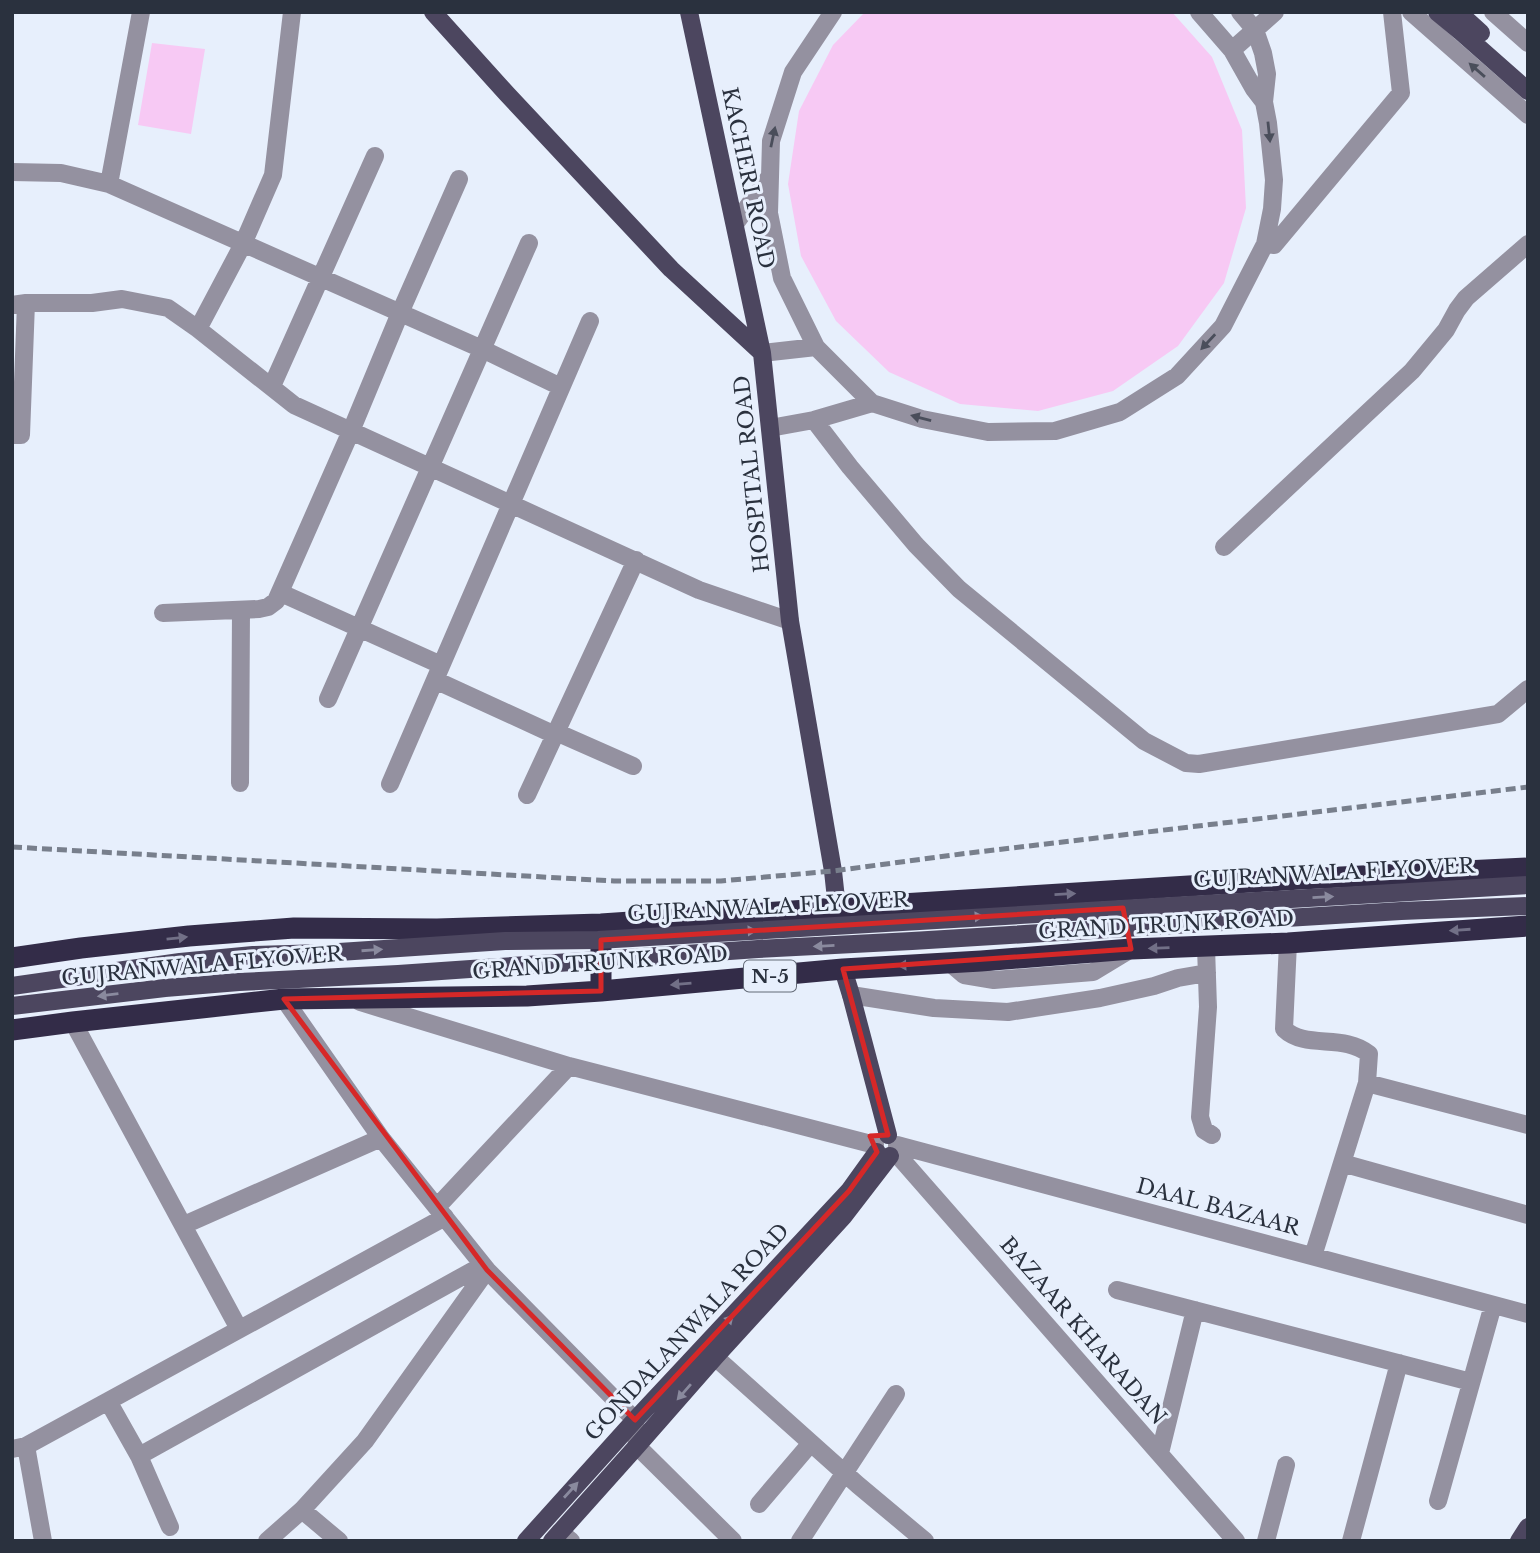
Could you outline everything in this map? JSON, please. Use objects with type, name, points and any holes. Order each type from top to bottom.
[{"type":"highway","name":"GRAND TRUNK ROAD","points":[[12,958],[81,947],[294,928],[436,929],[601,924],[1120,890],[1528,868]]},
{"type":"highway","points":[[1120,890],[1131,949]]},
{"type":"highway","points":[[601,924],[601,992]]},
{"type":"highway","name":"GRAND TRUNK ROAD","points":[[12,1030],[284,999],[527,996],[601,992],[843,969],[1528,926]]},
{"type":"main road","name":"HOSPITAL ROAD","points":[[433,12],[671,269],[762,353],[790,621],[830,851],[837,908]]},
{"type":"main road","name":"KACHERI ROAD","points":[[689,12],[762,353]]},
{"type":"main road","points":[[1437,12],[1462,21],[1528,76]]},
{"type":"main road","points":[[1462,21],[1528,91]]},
{"type":"main road","name":"GUJRANWALA FLYOVER","points":[[12,986],[180,962],[253,955],[505,941],[598,940],[1528,885]]},
{"type":"main road","name":"GUJRANWALA FLYOVER","points":[[12,1006],[239,982],[1401,911],[1528,906]]},
{"type":"main road","points":[[843,969],[887,1148]]},
{"type":"main road","name":"GONDALANWALA ROAD","points":[[561,1538],[715,1357],[843,1217],[887,1148]]},
{"type":"main road","name":"GONDALANWALA ROAD","points":[[526,1541],[887,1148]]},
{"type":"main road","points":[[1519,1541],[1528,1527]]},
{"type":"street","points":[[109,184],[141,12]]},
{"type":"street","points":[[198,329],[243,244],[273,175],[292,12]]},
{"type":"street","points":[[833,12],[793,72],[771,141],[769,213],[782,278],[816,347],[872,403],[922,419],[988,432],[1055,431],[1120,412],[1178,376],[1223,326],[1265,244],[1274,180],[1265,102],[1267,74],[1255,30],[1240,12]]},
{"type":"street","points":[[1232,50],[1275,12]]},
{"type":"street","points":[[1265,244],[1275,245],[1401,93],[1392,12]]},
{"type":"street","points":[[1411,12],[1528,115]]},
{"type":"street","points":[[1493,12],[1528,43]]},
{"type":"street","points":[[1204,14],[1232,50],[1254,89],[1265,102]]},
{"type":"street","points":[[272,386],[375,156]]},
{"type":"street","points":[[12,172],[61,173],[109,184],[562,387]]},
{"type":"street","points":[[735,224],[770,176]]},
{"type":"street","points":[[163,613],[241,610],[268,607],[276,601],[459,179]]},
{"type":"street","points":[[327,699],[529,243]]},
{"type":"street","points":[[1224,547],[1412,371],[1447,330],[1466,298],[1528,244]]},
{"type":"street","points":[[12,435],[21,435],[19,304],[92,303],[122,299],[168,308],[294,405],[699,590],[790,621]]},
{"type":"street","points":[[390,784],[590,321]]},
{"type":"street","points":[[762,353],[816,347]]},
{"type":"street","points":[[770,428],[814,420],[872,403]]},
{"type":"street","points":[[814,420],[916,545],[959,589],[1144,741],[1185,763],[1199,764],[1498,714],[1528,690]]},
{"type":"street","points":[[527,795],[636,561]]},
{"type":"street","points":[[281,593],[360,629],[555,734],[633,766]]},
{"type":"street","points":[[240,783],[241,610]]},
{"type":"street","points":[[1288,943],[1284,1030],[1301,1039],[1347,1043],[1369,1054],[1367,1083],[1313,1256]]},
{"type":"street","points":[[1206,947],[1208,1007],[1200,1122],[1212,1135]]},
{"type":"street","points":[[851,995],[934,1008],[1008,1012],[1100,998],[1178,978],[1207,974]]},
{"type":"street","name":"DAAL BAZAAR","points":[[349,998],[569,1066],[1313,1256],[1528,1314]]},
{"type":"street","points":[[284,999],[381,1138],[485,1268],[635,1420],[638,1447],[733,1541]]},
{"type":"street","points":[[73,1022],[239,1329]]},
{"type":"street","points":[[43,1541],[19,1447],[239,1329],[441,1212],[569,1066]]},
{"type":"street","points":[[1367,1083],[1528,1125]]},
{"type":"street","points":[[184,1225],[381,1138]]},
{"type":"street","name":"BAZAAR KHARADAN","points":[[887,1148],[1236,1541]]},
{"type":"street","points":[[1342,1163],[1528,1215]]},
{"type":"street","points":[[139,1456],[485,1268]]},
{"type":"street","points":[[267,1541],[302,1510],[366,1441],[485,1268]]},
{"type":"street","points":[[1117,1290],[1471,1382]]},
{"type":"street","points":[[1438,1501],[1493,1305]]},
{"type":"street","points":[[1160,1453],[1195,1310]]},
{"type":"street","points":[[715,1357],[843,1472],[925,1541]]},
{"type":"street","points":[[1351,1541],[1399,1363]]},
{"type":"street","points":[[800,1541],[896,1394]]},
{"type":"street","points":[[108,1401],[139,1456],[170,1527]]},
{"type":"street","points":[[759,1504],[811,1443]]},
{"type":"street","points":[[1266,1541],[1286,1465]]},
{"type":"street","points":[[302,1510],[339,1541]]},
{"type":"highlighted area","points":[[1123,908],[1131,949],[843,969],[888,1135],[870,1136],[877,1152],[849,1191],[635,1420],[487,1270],[284,999],[601,991],[601,940]]},
{"type":"shaded area","points":[[865,12],[1172,12],[1212,57],[1242,130],[1246,208],[1224,283],[1178,346],[1113,391],[1038,411],[960,404],[889,372],[836,321],[801,256],[788,184],[799,111],[833,45]]},
{"type":"shaded area","points":[[152,43],[205,49],[191,134],[138,125]]},
{"type":"railway","points":[[12,847],[614,881],[721,881],[833,871],[1528,787]]}]
